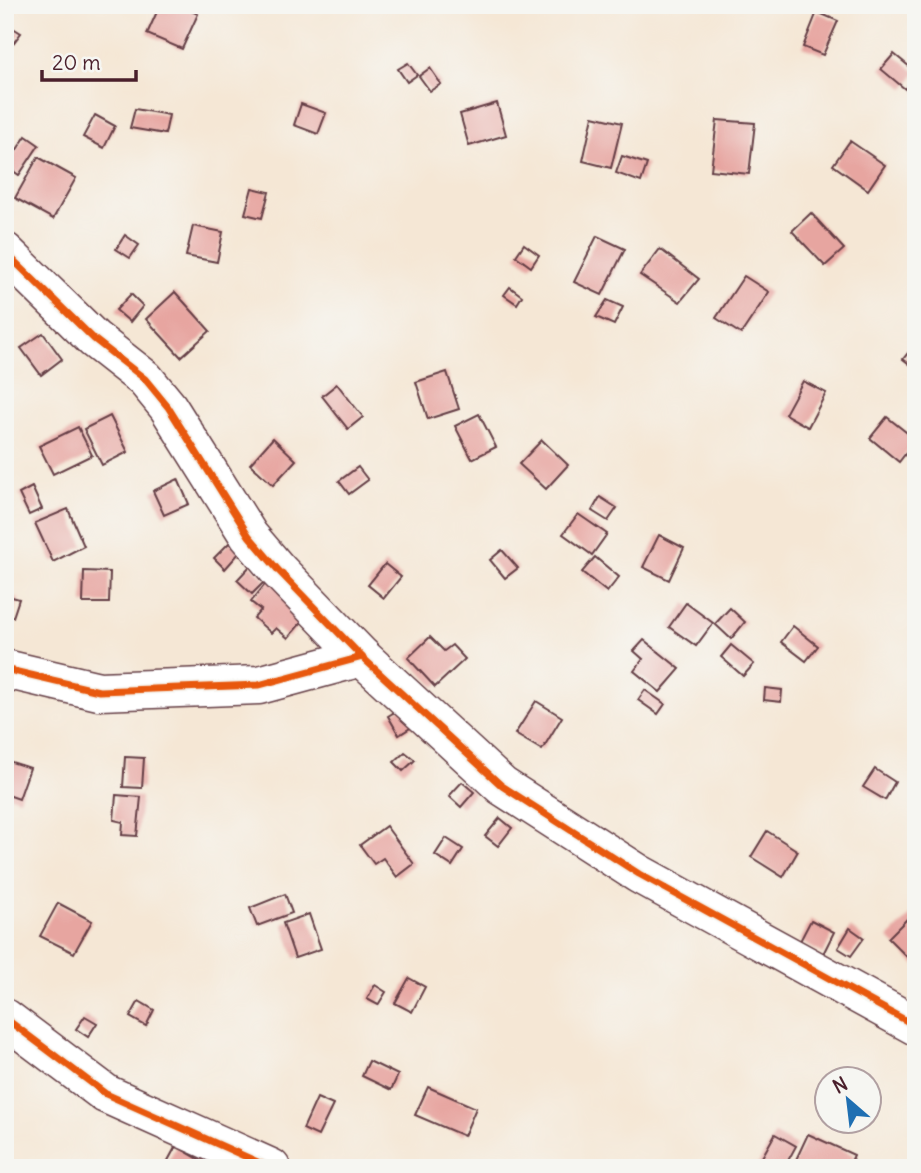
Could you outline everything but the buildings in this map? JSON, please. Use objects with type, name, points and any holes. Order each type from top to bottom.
[{"type":"street","points":[[5,252],[94,339],[145,379],[168,407],[249,536],[362,657],[502,786],[639,874],[916,1026]]},
{"type":"street","points":[[5,668],[99,691],[111,691],[259,685],[362,657]]},
{"type":"street","points":[[5,1017],[106,1094],[271,1168]]},
{"type":"cycle path","points":[[5,252],[94,339],[145,379],[168,407],[249,536],[278,570],[362,657],[502,786],[639,874],[916,1026]]},
{"type":"cycle path","points":[[5,669],[99,691],[259,685],[362,657]]},
{"type":"cycle path","points":[[5,1018],[106,1094],[271,1168]]}]
